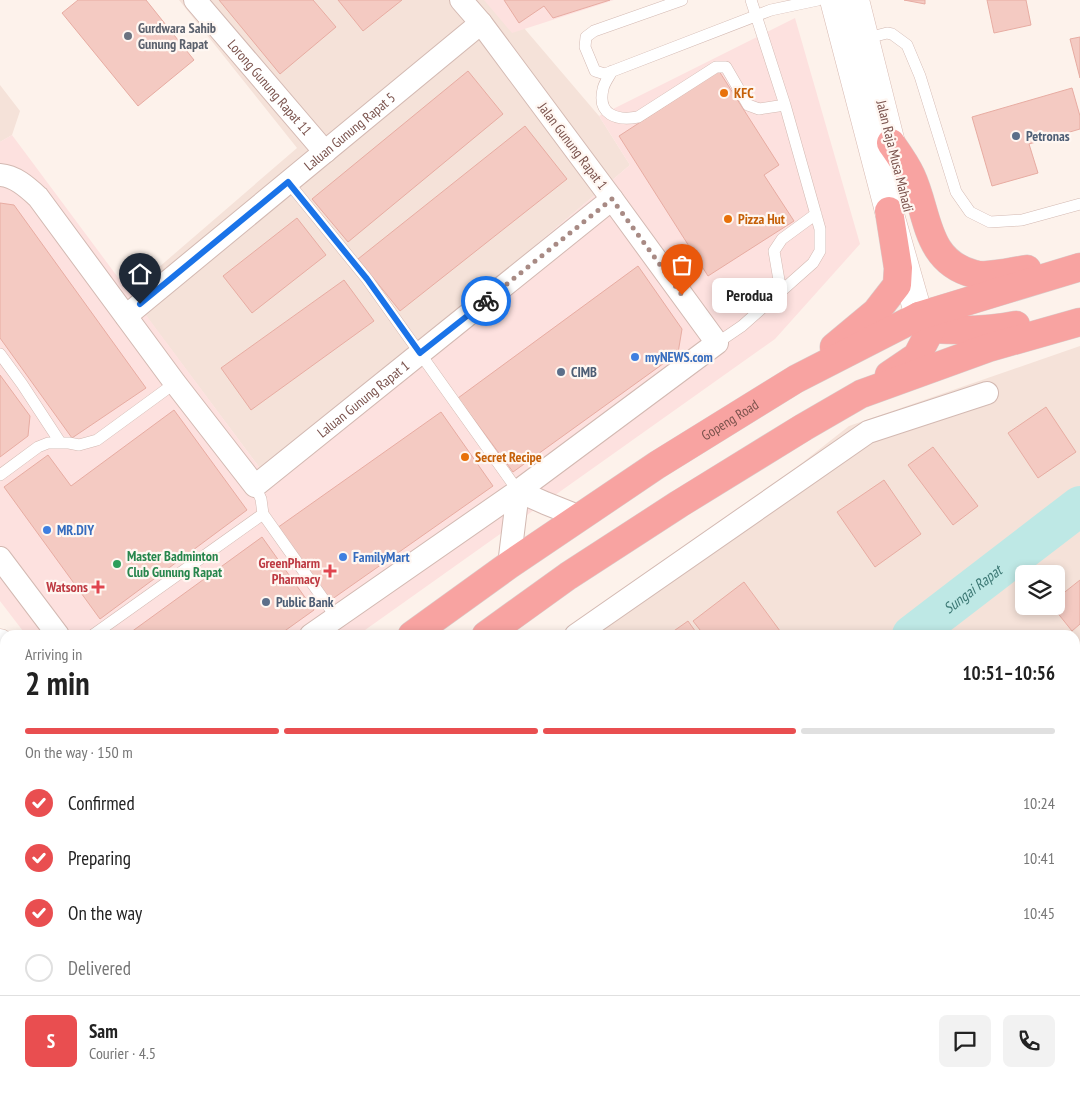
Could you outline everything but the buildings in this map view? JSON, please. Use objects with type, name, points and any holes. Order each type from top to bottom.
[{"type":"highway","points":[[891,143],[912,176],[926,224],[937,249],[953,265],[975,275],[994,274],[1080,261]]},
{"type":"highway","points":[[796,379],[876,312],[897,285],[898,268],[889,211]]},
{"type":"highway","name":"Gopeng Road","points":[[419,630],[509,565],[657,465],[796,379],[929,318],[1080,267]]},
{"type":"highway","points":[[493,630],[568,576],[678,504],[804,426],[861,394],[917,356],[929,318],[966,331],[993,330],[1080,313]]},
{"type":"highway","points":[[861,394],[988,348],[1080,322]]},
{"type":"main road","name":"Jalan Raja Musa Mahadi","points":[[834,0],[855,41],[891,143],[929,318]]},
{"type":"main road","name":"Jalan Raja Musa Mahadi","points":[[855,0],[855,41],[889,211],[929,318]]},
{"type":"street","name":"Lorong Gunung Rapat 11","points":[[195,0],[325,152]]},
{"type":"street","name":"Jalan Gunung Rapat 1","points":[[461,0],[481,23],[717,343]]},
{"type":"street","name":"Laluan Gunung Rapat 5","points":[[126,316],[481,23]]},
{"type":"street","points":[[0,175],[6,175],[24,184],[38,197],[255,486]]},
{"type":"street","name":"Laluan Gunung Rapat 1","points":[[255,486],[612,199]]},
{"type":"street","points":[[318,630],[518,491],[717,343]]},
{"type":"street","points":[[583,630],[868,432],[987,393]]},
{"type":"street","points":[[518,491],[580,517]]},
{"type":"street","points":[[509,565],[518,491]]},
{"type":"street","points":[[0,558],[54,630]]},
{"type":"lane","points":[[682,0],[594,32],[586,37],[585,47],[595,71],[605,74],[771,10],[818,0]]},
{"type":"lane","points":[[717,343],[742,326],[814,263],[820,251],[820,229],[816,214],[785,105],[751,0]]},
{"type":"lane","points":[[855,41],[887,33],[892,34],[907,45],[920,76],[956,192],[970,212],[990,222],[1022,220],[1080,204]]},
{"type":"lane","points":[[612,71],[603,88],[602,102],[614,117],[624,120],[638,117],[716,67],[726,67],[748,106],[759,109],[785,105]]},
{"type":"lane","points":[[288,182],[367,279],[518,491]]},
{"type":"lane","points":[[781,292],[774,251],[782,239],[816,214]]},
{"type":"lane","points":[[0,354],[60,442]]},
{"type":"lane","points":[[0,475],[48,443],[60,442],[79,445],[98,440],[176,383]]},
{"type":"lane","points":[[255,486],[261,499],[263,514],[336,617]]},
{"type":"lane","points":[[100,630],[263,514]]},
{"type":"shaded area","points":[[179,0],[500,0],[599,116],[630,165],[265,475],[129,293],[297,148]]},
{"type":"shaded area","points":[[484,0],[614,0],[512,33]]},
{"type":"shaded area","points":[[795,18],[860,244],[775,339],[365,630],[22,630],[0,601],[0,142],[12,135],[265,475],[630,165],[599,116]]},
{"type":"shaded area","points":[[0,85],[20,111],[12,135],[0,142]]},
{"type":"shaded area","points":[[1080,346],[1080,630],[590,630],[849,426]]},
{"type":"waterway","name":"Sungai Rapat","points":[[919,630],[1080,506]]},
{"type":"way so far","points":[[486,301],[612,199],[682,295]]},
{"type":"place","name":"Gurdwara Sahib Gunung Rapat","points":[[128,36]]},
{"type":"place","name":"KFC","points":[[724,93]]},
{"type":"place","name":"Petronas","points":[[1016,136]]},
{"type":"place","name":"Pizza Hut","points":[[728,219]]},
{"type":"place","name":"Perodua","points":[[682,295]]},
{"type":"place","name":"myNEWS.com","points":[[635,357]]},
{"type":"place","name":"CIMB","points":[[561,372]]},
{"type":"place","name":"Secret Recipe","points":[[465,457]]},
{"type":"place","name":"MR.DIY","points":[[47,530]]},
{"type":"place","name":"FamilyMart","points":[[343,557]]},
{"type":"place","name":"Master Badminton Club Gunung Rapat","points":[[117,564]]},
{"type":"place","name":"GreenPharm Pharmacy","points":[[330,571]]},
{"type":"place","name":"Watsons","points":[[98,587]]},
{"type":"place","name":"Public Bank","points":[[266,602]]},
{"type":"route","points":[[140,304],[288,182],[367,279],[420,353],[486,301]]}]
